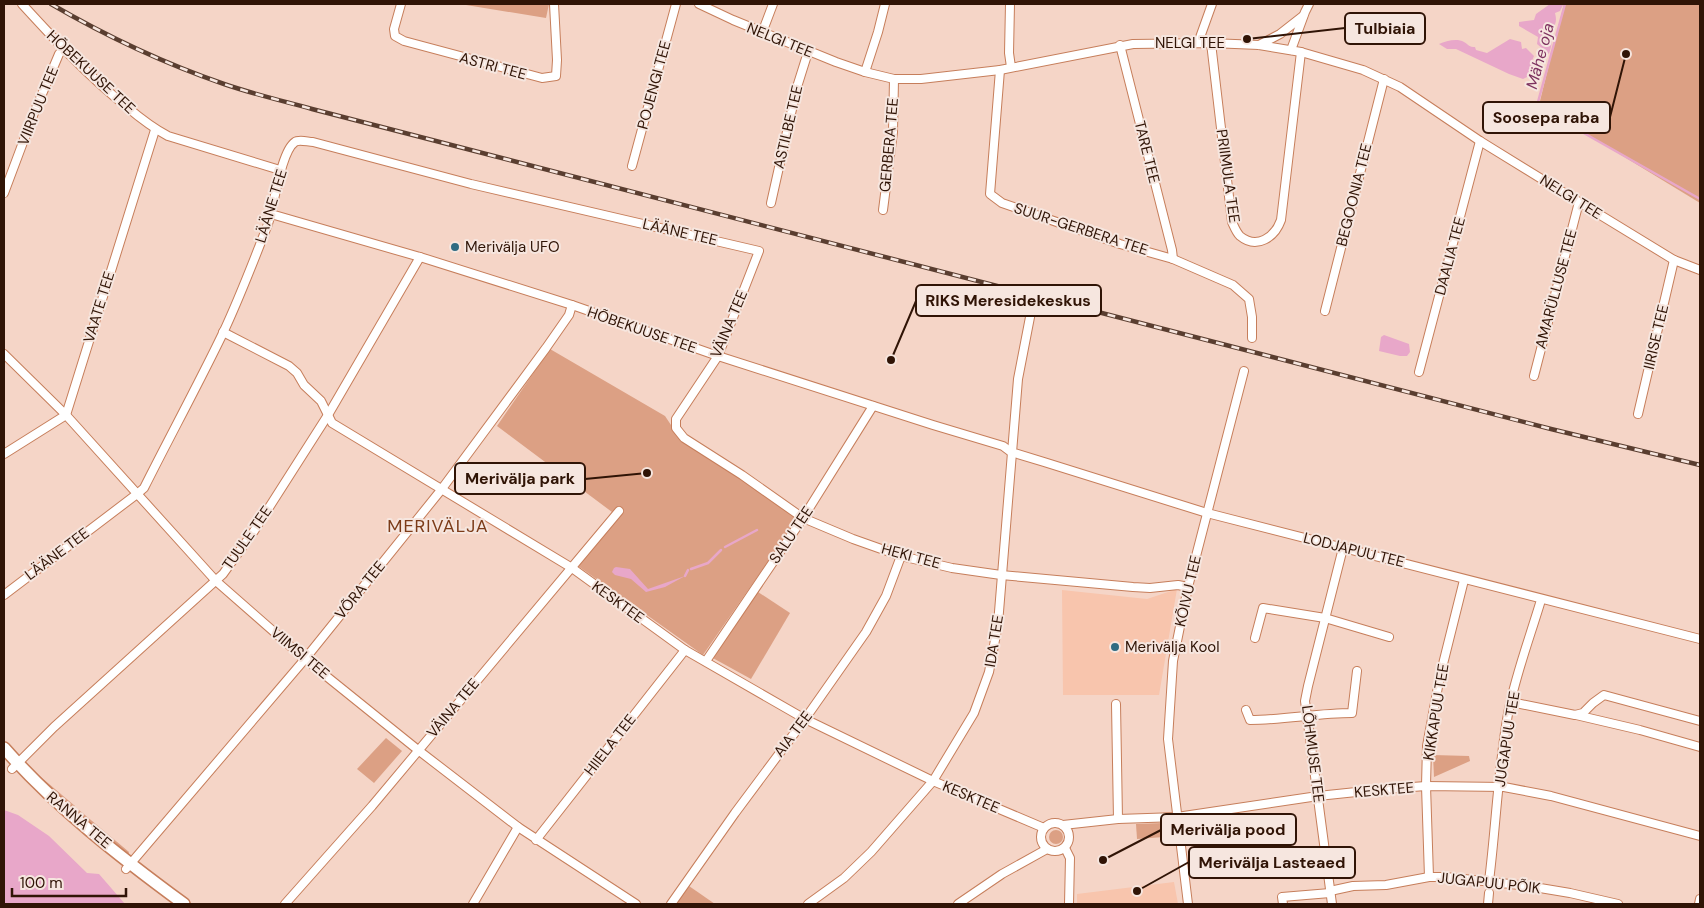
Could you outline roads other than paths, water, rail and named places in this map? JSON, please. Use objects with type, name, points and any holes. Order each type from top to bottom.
[{"type":"main road","name":"RANNA TEE","points":[[4,748],[15,767]]},
{"type":"main road","name":"RANNA TEE","points":[[4,760],[61,806],[172,904]]},
{"type":"main road","name":"RANNA TEE","points":[[128,866],[184,904]]},
{"type":"street","name":"HÕBEKUUSE TEE","points":[[22,4],[63,49],[107,92],[155,130],[168,136],[280,170]]},
{"type":"street","name":"ASTRI TEE","points":[[400,4],[394,29],[395,36],[404,41],[542,78],[556,76],[558,60],[554,4]]},
{"type":"street","name":"POJENGI TEE","points":[[632,166],[676,4]]},
{"type":"street","name":"NELGI TEE","points":[[699,4],[808,52],[865,72],[894,79],[921,79],[1000,70],[1133,44],[1211,43],[1259,45],[1301,52],[1363,70],[1400,87],[1480,141],[1674,260],[1700,270]]},
{"type":"street","points":[[762,32],[773,4]]},
{"type":"street","points":[[865,72],[885,4]]},
{"type":"street","points":[[1010,4],[1009,53],[1011,67]]},
{"type":"street","points":[[1198,43],[1212,4]]},
{"type":"street","points":[[1291,50],[1309,4]]},
{"type":"street","points":[[1259,45],[1280,34],[1303,16]]},
{"type":"street","name":"PRIIMULA TEE","points":[[1211,43],[1232,222],[1240,236],[1253,242],[1267,240],[1273,236],[1281,220],[1301,52]]},
{"type":"street","name":"TARE TEE","points":[[1120,46],[1173,259]]},
{"type":"street","name":"VIIRPUU TEE","points":[[4,193],[34,113],[59,54],[63,49]]},
{"type":"street","name":"ASTILBE TEE","points":[[771,203],[797,87],[808,52]]},
{"type":"street","name":"SUUR-GERBERA TEE","points":[[1000,70],[990,194],[1002,203],[1120,244],[1173,259],[1233,285],[1249,299],[1252,317],[1252,338]]},
{"type":"street","name":"GERBERA TEE","points":[[883,210],[893,132],[894,79]]},
{"type":"street","name":"BEGOONIA TEE","points":[[1325,311],[1384,79]]},
{"type":"street","name":"VAATE TEE","points":[[66,415],[155,130]]},
{"type":"street","name":"LÄÄNE TEE","points":[[4,594],[144,488],[223,332],[247,278],[271,214],[280,170],[293,144],[297,141],[313,142],[471,184],[759,251]]},
{"type":"street","name":"DAALIA TEE","points":[[1419,372],[1480,141]]},
{"type":"street","name":"AMARÜLLUSE TEE","points":[[1534,376],[1579,202]]},
{"type":"street","name":"HÕBEKUUSE TEE","points":[[271,214],[420,257],[718,356],[1003,446],[1011,452]]},
{"type":"street","name":"VÄINA TEE","points":[[676,419],[718,356],[759,251]]},
{"type":"street","name":"TUULE TEE","points":[[15,767],[54,727],[216,581],[254,531],[328,415],[420,257]]},
{"type":"street","name":"IIRISE TEE","points":[[1638,414],[1674,260]]},
{"type":"street","name":"VÕRA TEE","points":[[128,866],[305,659],[441,490],[546,348],[569,315],[572,306]]},
{"type":"street","name":"IDA TEE","points":[[808,904],[844,878],[871,852],[933,781],[974,713],[989,672],[998,624],[1018,379],[1031,312]]},
{"type":"street","name":"KESKTEE","points":[[223,332],[290,366],[304,385],[321,401],[332,423],[572,568],[685,650],[805,719],[933,781],[1044,828]]},
{"type":"street","name":"VIIMSI TEE","points":[[4,354],[66,415],[216,581],[305,659],[518,827],[636,904]]},
{"type":"street","name":"KÕIVU TEE","points":[[1188,904],[1168,739],[1173,661],[1188,587],[1244,371]]},
{"type":"street","name":"SALU TEE","points":[[706,661],[803,518],[873,406]]},
{"type":"street","points":[[4,454],[66,415]]},
{"type":"street","name":"HEKI TEE","points":[[676,419],[676,428],[684,438],[742,475],[803,518],[853,539],[901,556],[952,568],[1001,575],[1150,588],[1178,585],[1188,587]]},
{"type":"street","name":"LODJAPUU TEE","points":[[1011,452],[1206,514],[1700,639]]},
{"type":"street","name":"VÄINA TEE","points":[[285,904],[372,806],[619,511]]},
{"type":"street","name":"LÕHMUSE TEE","points":[[1332,904],[1305,701],[1343,548]]},
{"type":"street","name":"AIA TEE","points":[[671,904],[866,632],[886,596],[901,556]]},
{"type":"street","name":"KIKKAPUU TEE","points":[[1429,877],[1426,786],[1427,746],[1440,676],[1464,580]]},
{"type":"street","name":"JUGAPUU TEE","points":[[1489,881],[1496,824],[1498,787],[1511,702],[1541,600]]},
{"type":"street","points":[[1255,638],[1263,608],[1325,618],[1389,637]]},
{"type":"street","name":"HIIELA TEE","points":[[536,840],[685,650]]},
{"type":"street","points":[[1246,710],[1250,720],[1275,720],[1352,713],[1357,671]]},
{"type":"street","points":[[1575,715],[1583,713],[1604,696],[1700,721]]},
{"type":"street","points":[[1511,702],[1640,730],[1700,747]]},
{"type":"street","points":[[1116,704],[1118,819]]},
{"type":"street","name":"KESKTEE","points":[[1063,825],[1118,819],[1177,817],[1318,796],[1426,786],[1498,787],[1551,796],[1700,836]]},
{"type":"street","points":[[1054,822],[1063,825],[1070,836],[1065,848],[1056,851],[1048,849],[1041,838],[1044,828],[1054,822]]},
{"type":"street","points":[[473,904],[518,827]]},
{"type":"street","points":[[1065,848],[1070,858],[1069,904]]},
{"type":"street","points":[[958,904],[1002,874],[1048,849]]},
{"type":"street","name":"JUGAPUU PÕIK","points":[[1283,904],[1282,897],[1330,892],[1353,886],[1386,885],[1429,877],[1489,881],[1562,892],[1618,904]]},
{"type":"street","points":[[1488,904],[1489,893]]},
{"type":"street","points":[[1699,904],[1700,899]]},
{"type":"waterway","name":"Mähe oja","points":[[1565,4],[1538,107],[1700,199]]},
{"type":"waterway","points":[[725,547],[757,530]]},
{"type":"waterway","points":[[691,569],[708,563],[721,550]]},
{"type":"waterway","points":[[685,576],[688,570]]},
{"type":"railway","points":[[51,4],[114,38],[157,58],[235,88],[1551,429],[1700,465]]},
{"type":"place","name":"Tulbiaia","points":[[1247,39]]},
{"type":"place","name":"Soosepa raba","points":[[1626,54]]},
{"type":"place","name":"Merivälja UFO","points":[[455,247]]},
{"type":"place","name":"RIKS Meresidekeskus","points":[[891,360]]},
{"type":"place","name":"Merivälja park","points":[[647,473]]},
{"type":"place","name":"Merivälja Kool","points":[[1115,647]]},
{"type":"place","name":"Merivälja pood","points":[[1103,860]]},
{"type":"place","name":"Merivälja Lasteaed","points":[[1137,891]]},
{"type":"district","name":"MERIVÄLJA","points":[[438,526]]}]
